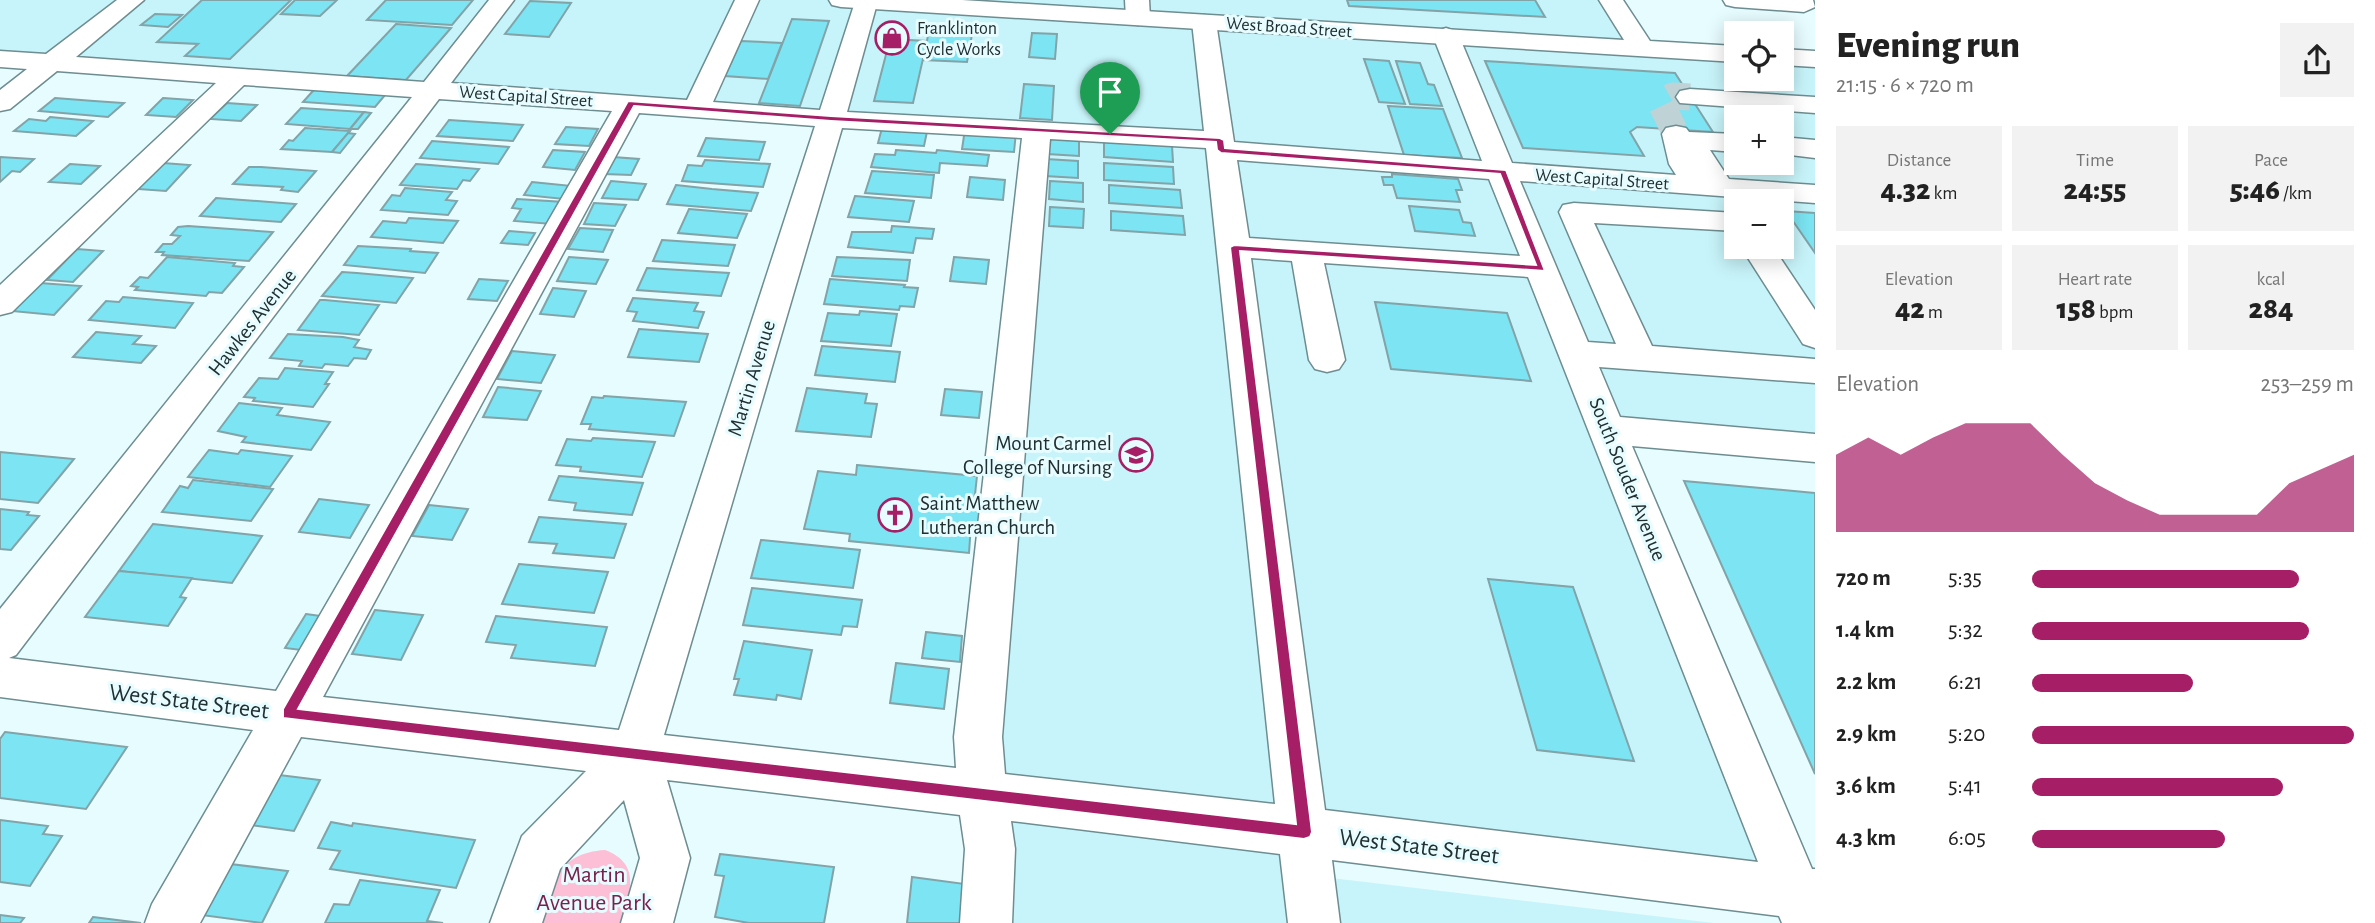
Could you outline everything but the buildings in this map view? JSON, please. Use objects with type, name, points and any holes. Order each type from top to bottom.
[{"type":"street","points":[[0,103],[132,0]]},
{"type":"street","name":"Hawkes Avenue","points":[[0,642],[502,0]]},
{"type":"street","points":[[697,108],[747,0]]},
{"type":"street","points":[[1611,0],[1642,48]]},
{"type":"street","points":[[1735,0],[1806,8]]},
{"type":"street","name":"West Broad Street","points":[[868,1],[1137,9],[1204,22],[1724,53]]},
{"type":"street","name":"Martin Avenue","points":[[516,923],[540,854],[635,754],[868,1]]},
{"type":"street","points":[[1204,22],[1234,247],[1314,923]]},
{"type":"street","name":"South Souder Avenue","points":[[1446,36],[1806,904]]},
{"type":"street","points":[[1794,58],[1815,59]]},
{"type":"street","name":"West Capital Street","points":[[0,59],[831,119],[1037,129],[1503,172],[1815,194]]},
{"type":"street","points":[[0,304],[239,75]]},
{"type":"street","points":[[1690,97],[1815,105]]},
{"type":"street","points":[[172,923],[631,103]]},
{"type":"street","points":[[986,923],[990,849],[982,796],[978,737],[1037,129]]},
{"type":"street","points":[[1724,141],[1677,135],[1701,157],[1714,177],[1714,187],[1724,200]]},
{"type":"street","points":[[1794,147],[1815,149]]},
{"type":"street","points":[[1640,358],[1574,212],[1724,221]]},
{"type":"street","points":[[1234,247],[1542,268]]},
{"type":"street","points":[[1306,252],[1327,360]]},
{"type":"street","points":[[1765,259],[1815,336]]},
{"type":"street","points":[[1577,353],[1815,371]]},
{"type":"street","points":[[1608,430],[1815,448]]},
{"type":"street","name":"West State Street","points":[[0,677],[288,714],[1304,832],[1806,904]]},
{"type":"street","points":[[635,754],[665,858],[647,923]]},
{"type":"shaded area","points":[[0,0],[1611,0],[1642,48],[1724,53],[1724,91],[1794,91],[1794,58],[1815,59],[1815,448],[1609,430],[1795,893],[1284,830],[1289,873],[1714,923],[1000,923],[982,796],[1037,130],[0,59]]},
{"type":"green space","name":"Martin Avenue Park","points":[[605,850],[617,856],[629,871],[630,890],[621,923],[539,923],[553,884],[566,864],[589,852]]},
{"type":"tunnel","points":[[1674,130],[1661,103],[1673,96],[1690,97]]},
{"type":"place","name":"Franklinton Cycle Works","points":[[892,38]]},
{"type":"place","name":"Mount Carmel College of Nursing","points":[[1136,455]]},
{"type":"place","name":"Saint Matthew Lutheran Church","points":[[895,515]]},
{"type":"route","points":[[631,103],[831,119],[1110,134],[1220,140],[1221,150],[1503,172],[1542,268],[1234,247],[1304,832],[288,714],[631,103]]}]
